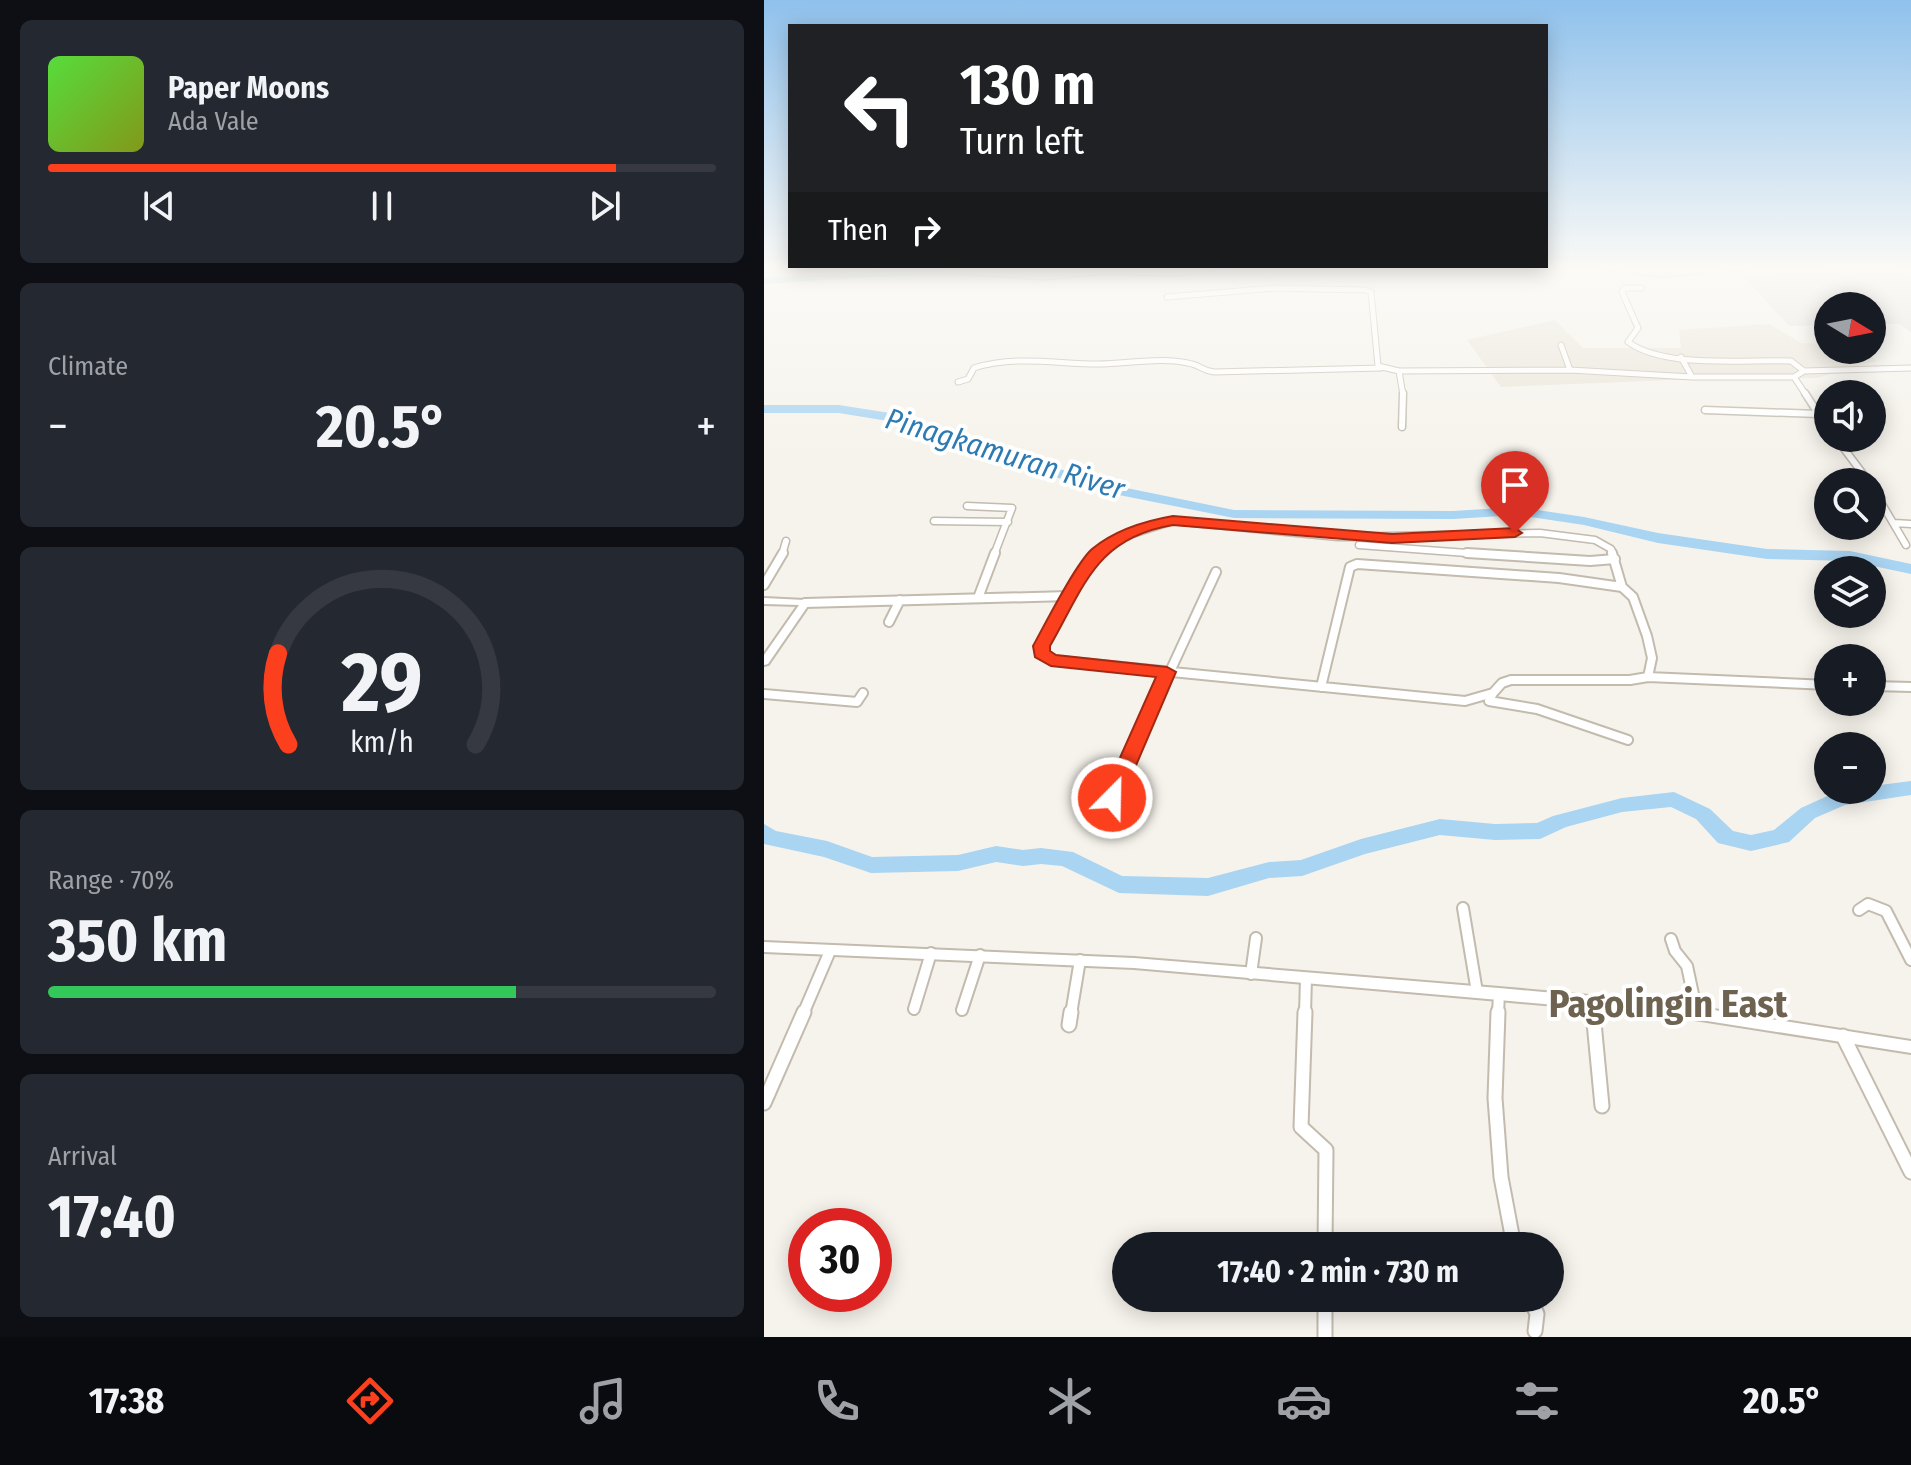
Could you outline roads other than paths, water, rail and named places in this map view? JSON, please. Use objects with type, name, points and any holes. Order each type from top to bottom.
[{"type":"street","points":[[1373,329],[1375,358],[1382,368]]},
{"type":"street","points":[[1637,329],[1628,342],[1644,353],[1786,360],[1795,362],[1804,371]]},
{"type":"street","points":[[1561,345],[1570,370]]},
{"type":"street","points":[[1681,357],[1692,377]]},
{"type":"street","points":[[958,382],[968,379],[976,367],[986,364],[1035,361],[1085,364],[1185,362],[1202,371],[1214,372],[1382,368],[1399,371],[1570,370],[1692,377],[1794,377],[1804,371],[1911,368]]},
{"type":"street","points":[[1399,371],[1404,402],[1402,427]]},
{"type":"street","points":[[1794,377],[1814,408]]},
{"type":"street","points":[[1705,410],[1814,414]]},
{"type":"street","points":[[967,506],[1009,507],[1012,511],[978,598]]},
{"type":"street","points":[[1886,510],[1906,545]]},
{"type":"street","points":[[934,521],[1008,522]]},
{"type":"street","points":[[1493,693],[1465,701],[1051,660],[1041,653],[1041,646],[1095,554],[1149,525],[1173,521],[1392,538],[1535,533],[1604,543],[1615,559],[1622,587],[1633,597],[1647,636],[1652,658],[1648,677]]},
{"type":"street","points":[[1894,523],[1911,524]]},
{"type":"street","points":[[764,585],[781,560],[786,541]]},
{"type":"street","points":[[1359,545],[1543,559],[1615,559]]},
{"type":"street","points":[[1321,687],[1350,567],[1357,564],[1559,578],[1622,587]]},
{"type":"street","points":[[1112,798],[1167,672],[1216,572]]},
{"type":"street","points":[[764,601],[805,603],[1069,596]]},
{"type":"street","points":[[889,622],[900,600]]},
{"type":"street","points":[[764,662],[805,603]]},
{"type":"street","points":[[1628,740],[1537,709],[1489,701],[1502,683],[1522,679],[1630,680],[1648,677],[1814,684]]},
{"type":"street","points":[[1886,686],[1911,687]]},
{"type":"street","points":[[764,694],[857,702],[863,693]]},
{"type":"street","points":[[1859,910],[1868,904],[1886,911],[1911,960]]},
{"type":"street","points":[[1463,908],[1477,992]]},
{"type":"street","points":[[1251,974],[1256,938]]},
{"type":"street","points":[[1671,939],[1675,951],[1687,966],[1697,1013]]},
{"type":"street","points":[[764,947],[1080,960],[1592,1002],[1697,1013],[1911,1047]]},
{"type":"street","points":[[764,1103],[830,951]]},
{"type":"street","points":[[914,1009],[931,953]]},
{"type":"street","points":[[962,1010],[980,955]]},
{"type":"street","points":[[1069,1025],[1080,960]]},
{"type":"street","points":[[1306,978],[1301,1127],[1326,1150],[1325,1232]]},
{"type":"street","points":[[1499,994],[1495,1098],[1501,1177],[1511,1232]]},
{"type":"street","points":[[1592,1002],[1602,1106]]},
{"type":"street","points":[[1842,1035],[1911,1172]]},
{"type":"street","points":[[1325,1312],[1325,1337]]},
{"type":"street","points":[[1535,1331],[1536,1312]]},
{"type":"waterway","name":"Pinagkamuran River","points":[[764,409],[839,409],[890,417],[1099,487],[1234,514],[1453,515],[1517,511],[1584,521],[1658,538],[1767,554],[1850,556],[1911,569]]},
{"type":"waterway","points":[[764,832],[770,838],[827,849],[871,865],[958,863],[996,854],[1023,858],[1041,856],[1065,858],[1119,884],[1208,887],[1269,870],[1302,868],[1361,847],[1440,827],[1495,832],[1540,831],[1560,821],[1622,805],[1674,799],[1703,814],[1726,837],[1751,843],[1781,836],[1808,813],[1841,798],[1911,788]]},
{"type":"district","name":"Pagolingin East","points":[[1668,1004]]}]
